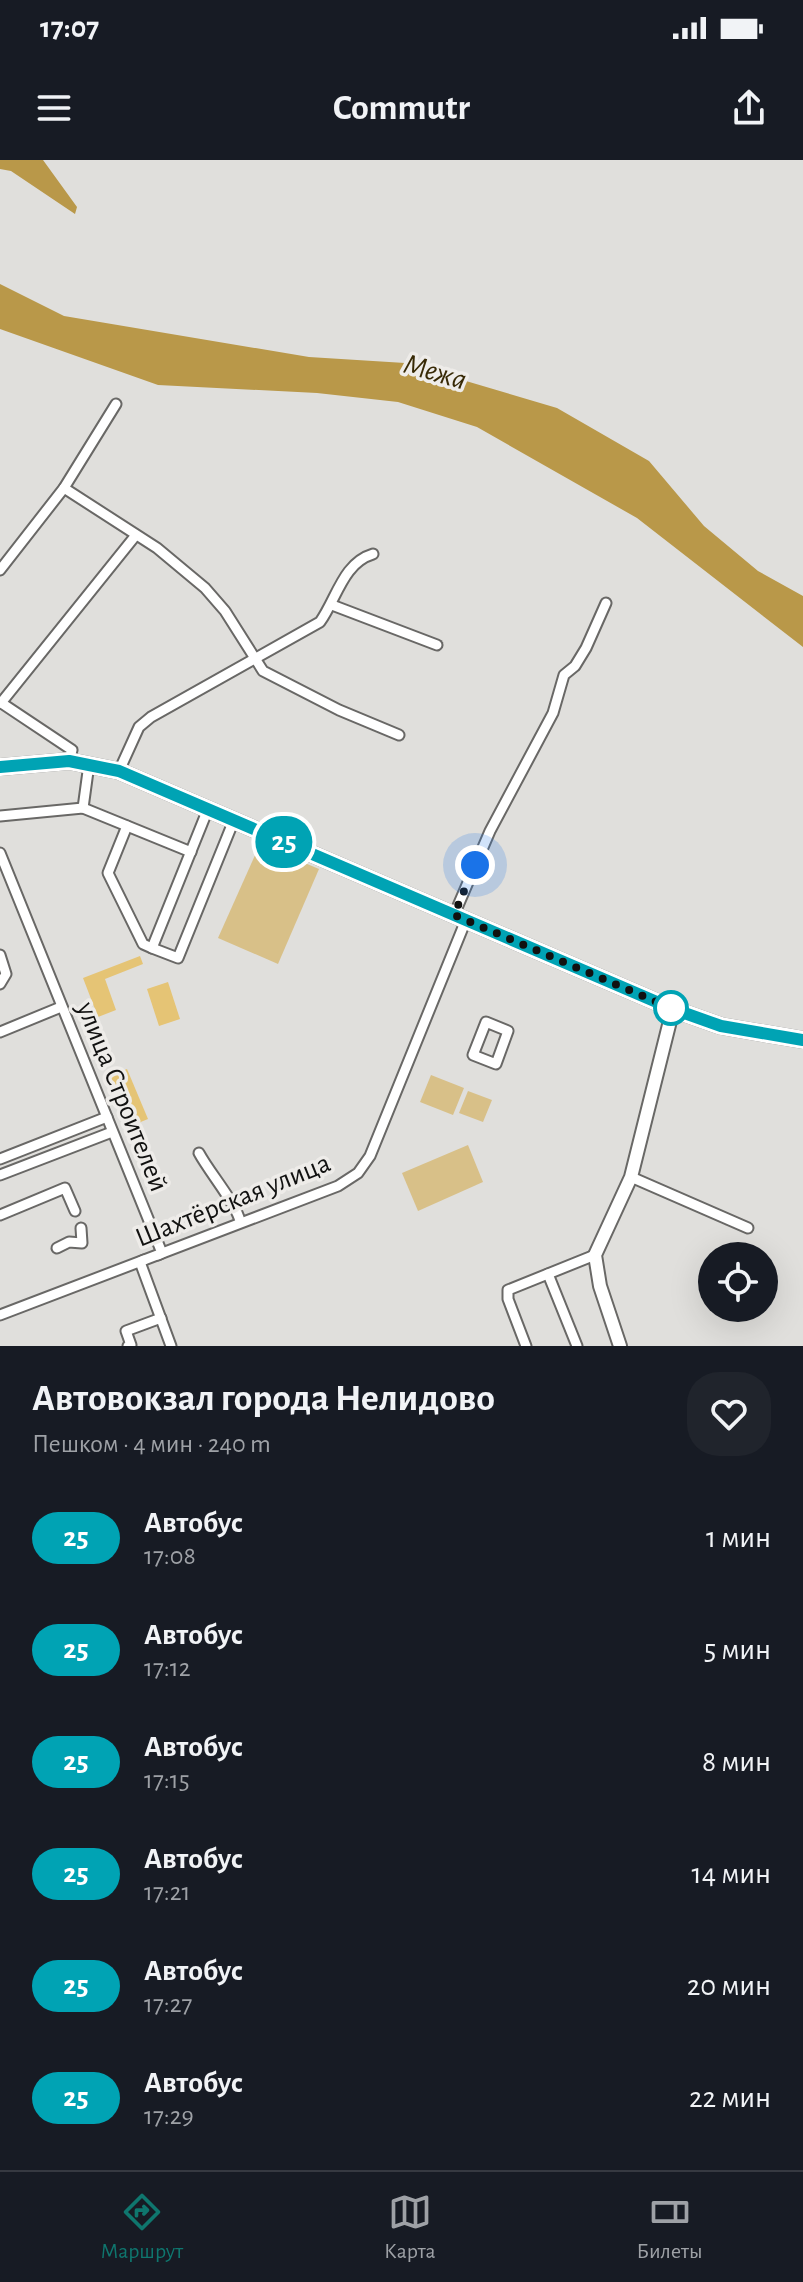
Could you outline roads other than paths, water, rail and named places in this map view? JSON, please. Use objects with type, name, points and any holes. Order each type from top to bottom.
[{"type":"main road","points":[[0,767],[69,761],[119,771],[673,1009],[721,1026],[803,1040]]},
{"type":"street","points":[[0,570],[64,488],[116,404]]},
{"type":"street","points":[[64,488],[136,535],[205,588],[225,611],[263,671],[399,735]]},
{"type":"street","points":[[69,761],[72,750],[0,703],[136,535]]},
{"type":"street","points":[[119,771],[139,727],[151,717],[320,622],[332,605],[348,570],[360,558],[373,554]]},
{"type":"street","name":"Шахтёрская улица","points":[[162,1253],[338,1186],[364,1167],[460,918],[490,831],[553,713],[564,675],[575,666],[586,648],[606,603]]},
{"type":"street","points":[[332,605],[437,645]]},
{"type":"street","points":[[83,808],[89,764]]},
{"type":"street","points":[[0,816],[83,808],[191,852]]},
{"type":"street","points":[[152,948],[208,809]]},
{"type":"street","points":[[127,826],[108,873],[143,944],[178,958],[234,820]]},
{"type":"street","name":"улица Строителей","points":[[0,853],[162,1253]]},
{"type":"street","points":[[0,955],[6,974],[0,984]]},
{"type":"street","points":[[0,1032],[61,1007]]},
{"type":"street","points":[[620,1346],[600,1286],[595,1255],[631,1177],[673,1009]]},
{"type":"street","points":[[486,1022],[508,1031],[496,1064],[473,1055],[486,1022]]},
{"type":"street","points":[[0,1159],[107,1117]]},
{"type":"street","points":[[0,1175],[112,1132]]},
{"type":"street","points":[[199,1153],[214,1181],[238,1211],[240,1221]]},
{"type":"street","points":[[631,1177],[748,1228]]},
{"type":"street","points":[[0,1215],[65,1188],[75,1211]]},
{"type":"street","points":[[57,1248],[69,1242],[82,1243],[85,1236],[81,1228]]},
{"type":"street","points":[[162,1253],[140,1262],[171,1346]]},
{"type":"street","points":[[526,1346],[508,1299],[508,1290],[595,1255]]},
{"type":"street","name":"Шахтёрская улица","points":[[0,1315],[140,1262]]},
{"type":"street","points":[[548,1274],[577,1346]]},
{"type":"street","points":[[128,1346],[131,1345],[126,1331],[161,1318]]},
{"type":"water","points":[[0,160],[43,160],[77,207],[75,214],[11,171],[0,169]]},
{"type":"water","name":"Межа","points":[[0,284],[64,316],[309,357],[405,363],[557,408],[649,461],[704,526],[758,571],[803,596],[803,647],[637,518],[477,427],[398,402],[317,393],[158,385],[0,329]]}]
